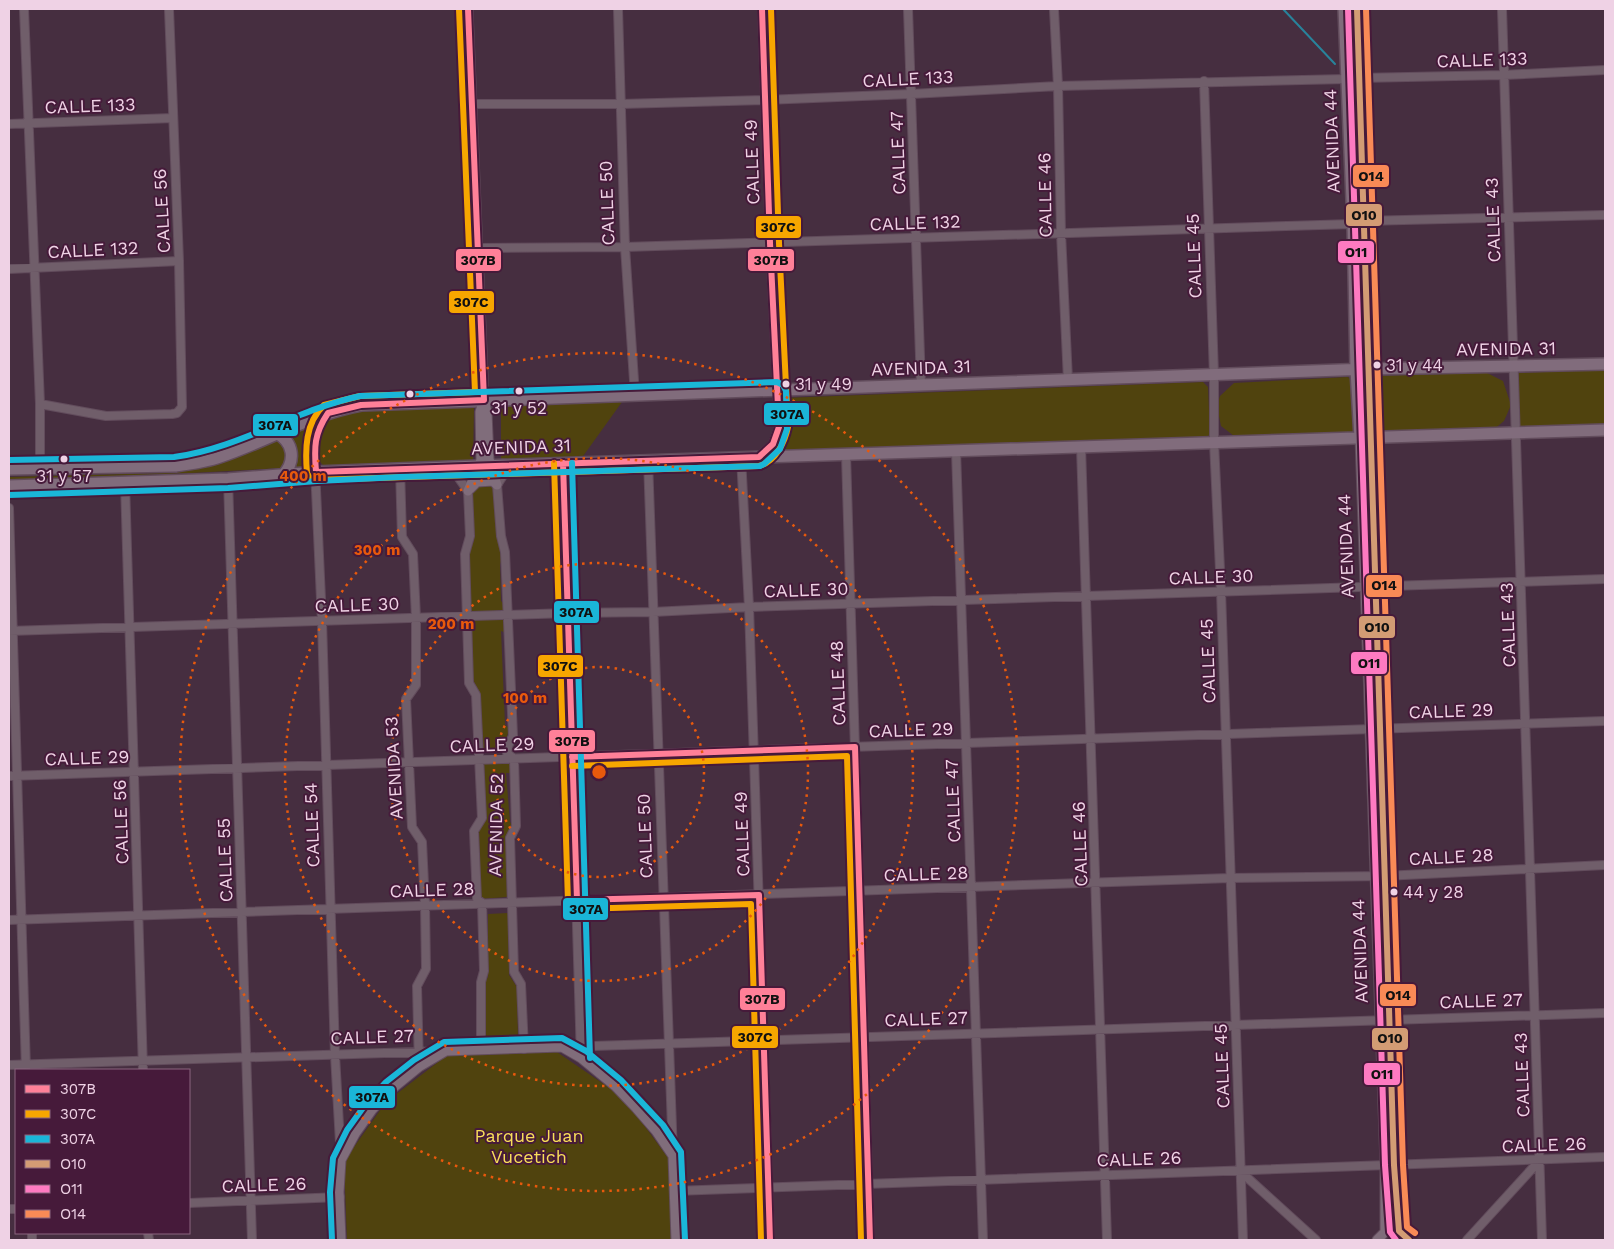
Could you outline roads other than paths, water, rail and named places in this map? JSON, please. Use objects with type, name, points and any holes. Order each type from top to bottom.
[{"type":"highway","name":"AVENIDA 44","points":[[1344,9],[1346,79],[1368,369],[1365,438]]},
{"type":"highway","name":"AVENIDA 44","points":[[1357,9],[1359,78],[1356,370],[1365,438]]},
{"type":"highway","name":"AVENIDA 31","points":[[9,470],[175,466],[218,458],[328,412],[361,405],[1368,369],[1605,364]]},
{"type":"highway","name":"AVENIDA 31","points":[[9,486],[228,479],[400,468],[1605,430]]},
{"type":"highway","points":[[276,433],[286,440],[291,450],[290,464],[283,475]]},
{"type":"main road","name":"AVENIDA 52","points":[[468,9],[484,400],[487,412],[489,459],[497,485]]},
{"type":"main road","name":"AVENIDA 52","points":[[468,491],[481,460],[480,412],[484,400]]},
{"type":"main road","name":"AVENIDA 44","points":[[1365,438],[1376,586],[1380,729],[1380,1020],[1389,1165],[1398,1232]]},
{"type":"main road","name":"AVENIDA 44","points":[[1365,438],[1365,586],[1370,730],[1390,1020],[1389,1165],[1385,1232]]},
{"type":"main road","points":[[468,491],[476,482],[493,481],[497,485]]},
{"type":"main road","points":[[565,1047],[615,1086],[656,1131],[673,1156]]},
{"type":"main road","name":"CALLE 27","points":[[446,1051],[565,1047]]},
{"type":"main road","points":[[341,1160],[355,1134],[372,1110],[392,1089],[419,1067],[446,1051]]},
{"type":"main road","name":"CALLE 50","points":[[673,1156],[676,1240]]},
{"type":"main road","name":"CALLE 54","points":[[341,1160],[341,1240]]},
{"type":"main road","points":[[1377,1240],[1385,1232],[1398,1232],[1408,1240]]},
{"type":"street","points":[[24,9],[40,404],[40,468]]},
{"type":"street","name":"CALLE 56","points":[[40,404],[106,416],[172,414],[179,410],[183,401],[169,9]]},
{"type":"street","name":"CALLE 50","points":[[618,9],[625,247],[635,395]]},
{"type":"street","name":"CALLE 49","points":[[759,457],[773,444],[779,427],[770,243],[762,9]]},
{"type":"street","name":"CALLE 47","points":[[908,9],[921,385]]},
{"type":"street","name":"CALLE 46","points":[[1054,9],[1068,380]]},
{"type":"street","name":"CALLE 43","points":[[1502,9],[1542,1240]]},
{"type":"street","name":"CALLE 133","points":[[1359,78],[1503,75],[1605,70]]},
{"type":"street","name":"CALLE 133","points":[[471,104],[620,104],[765,100],[1058,86],[1346,79]]},
{"type":"street","name":"CALLE 45","points":[[1204,81],[1214,375],[1214,442],[1221,591],[1242,1240]]},
{"type":"street","name":"CALLE 133","points":[[9,124],[173,118]]},
{"type":"street","name":"CALLE 132","points":[[478,248],[625,247],[770,243],[1605,215]]},
{"type":"street","name":"CALLE 132","points":[[9,269],[179,260]]},
{"type":"street","name":"CALLE 54","points":[[328,412],[315,435],[314,446],[322,621],[335,1055],[341,1160]]},
{"type":"street","name":"CALLE 46","points":[[1081,447],[1107,1240]]},
{"type":"street","name":"CALLE 47","points":[[956,451],[983,1240]]},
{"type":"street","name":"CALLE 48","points":[[846,455],[870,1240]]},
{"type":"street","name":"CALLE 49","points":[[741,457],[749,607],[770,1240]]},
{"type":"street","name":"CALLE 50","points":[[648,460],[673,1156]]},
{"type":"street","points":[[563,463],[581,1058]]},
{"type":"street","points":[[497,485],[504,474],[514,465]]},
{"type":"street","points":[[452,467],[468,491]]},
{"type":"street","name":"AVENIDA 53","points":[[400,468],[402,537],[413,554],[416,618],[416,686],[406,699],[412,827],[422,842],[425,905],[426,970],[417,986],[419,1067]]},
{"type":"street","name":"CALLE 55","points":[[228,479],[252,1240]]},
{"type":"street","name":"CALLE 56","points":[[125,483],[143,1069]]},
{"type":"street","name":"AVENIDA 52","points":[[497,485],[501,536],[505,552],[509,615],[513,736],[507,753],[514,759],[516,826],[510,838],[514,972],[521,984],[524,1049]]},
{"type":"street","name":"AVENIDA 52","points":[[468,491],[470,536],[465,554],[469,683],[476,695],[482,818],[474,831],[477,899],[482,903],[484,971],[480,982],[481,1050]]},
{"type":"street","points":[[9,508],[13,776],[22,919],[26,1068]]},
{"type":"street","name":"CALLE 30","points":[[11,631],[568,613],[653,612],[850,603],[1605,579]]},
{"type":"street","name":"CALLE 29","points":[[13,776],[1605,722]]},
{"type":"street","name":"CALLE 28","points":[[9,920],[1230,878],[1380,876],[1605,865]]},
{"type":"street","name":"CALLE 27","points":[[565,1047],[1605,1013]]},
{"type":"street","points":[[565,1047],[577,1041],[580,1031]]},
{"type":"street","name":"CALLE 27","points":[[9,1065],[26,1068],[143,1061],[446,1051]]},
{"type":"street","name":"CALLE 26","points":[[674,1191],[1605,1158]]},
{"type":"street","points":[[1467,1240],[1540,1160]]},
{"type":"street","points":[[1240,1170],[1316,1240]]},
{"type":"street","name":"CALLE 26","points":[[190,1202],[340,1197]]},
{"type":"waterway","points":[[1283,9],[1335,64]]},
{"type":"place","name":"31 y 44","points":[[1377,365]]},
{"type":"place","name":"31 y 49","points":[[786,384]]},
{"type":"place","name":"31 y 52","points":[[519,391]]},
{"type":"place","name":"31 y 57","points":[[64,459]]},
{"type":"place","name":"44 y 28","points":[[1394,892]]},
{"type":"park label","name":"Parque Juan Vucetich","points":[[529,1146]]}]
